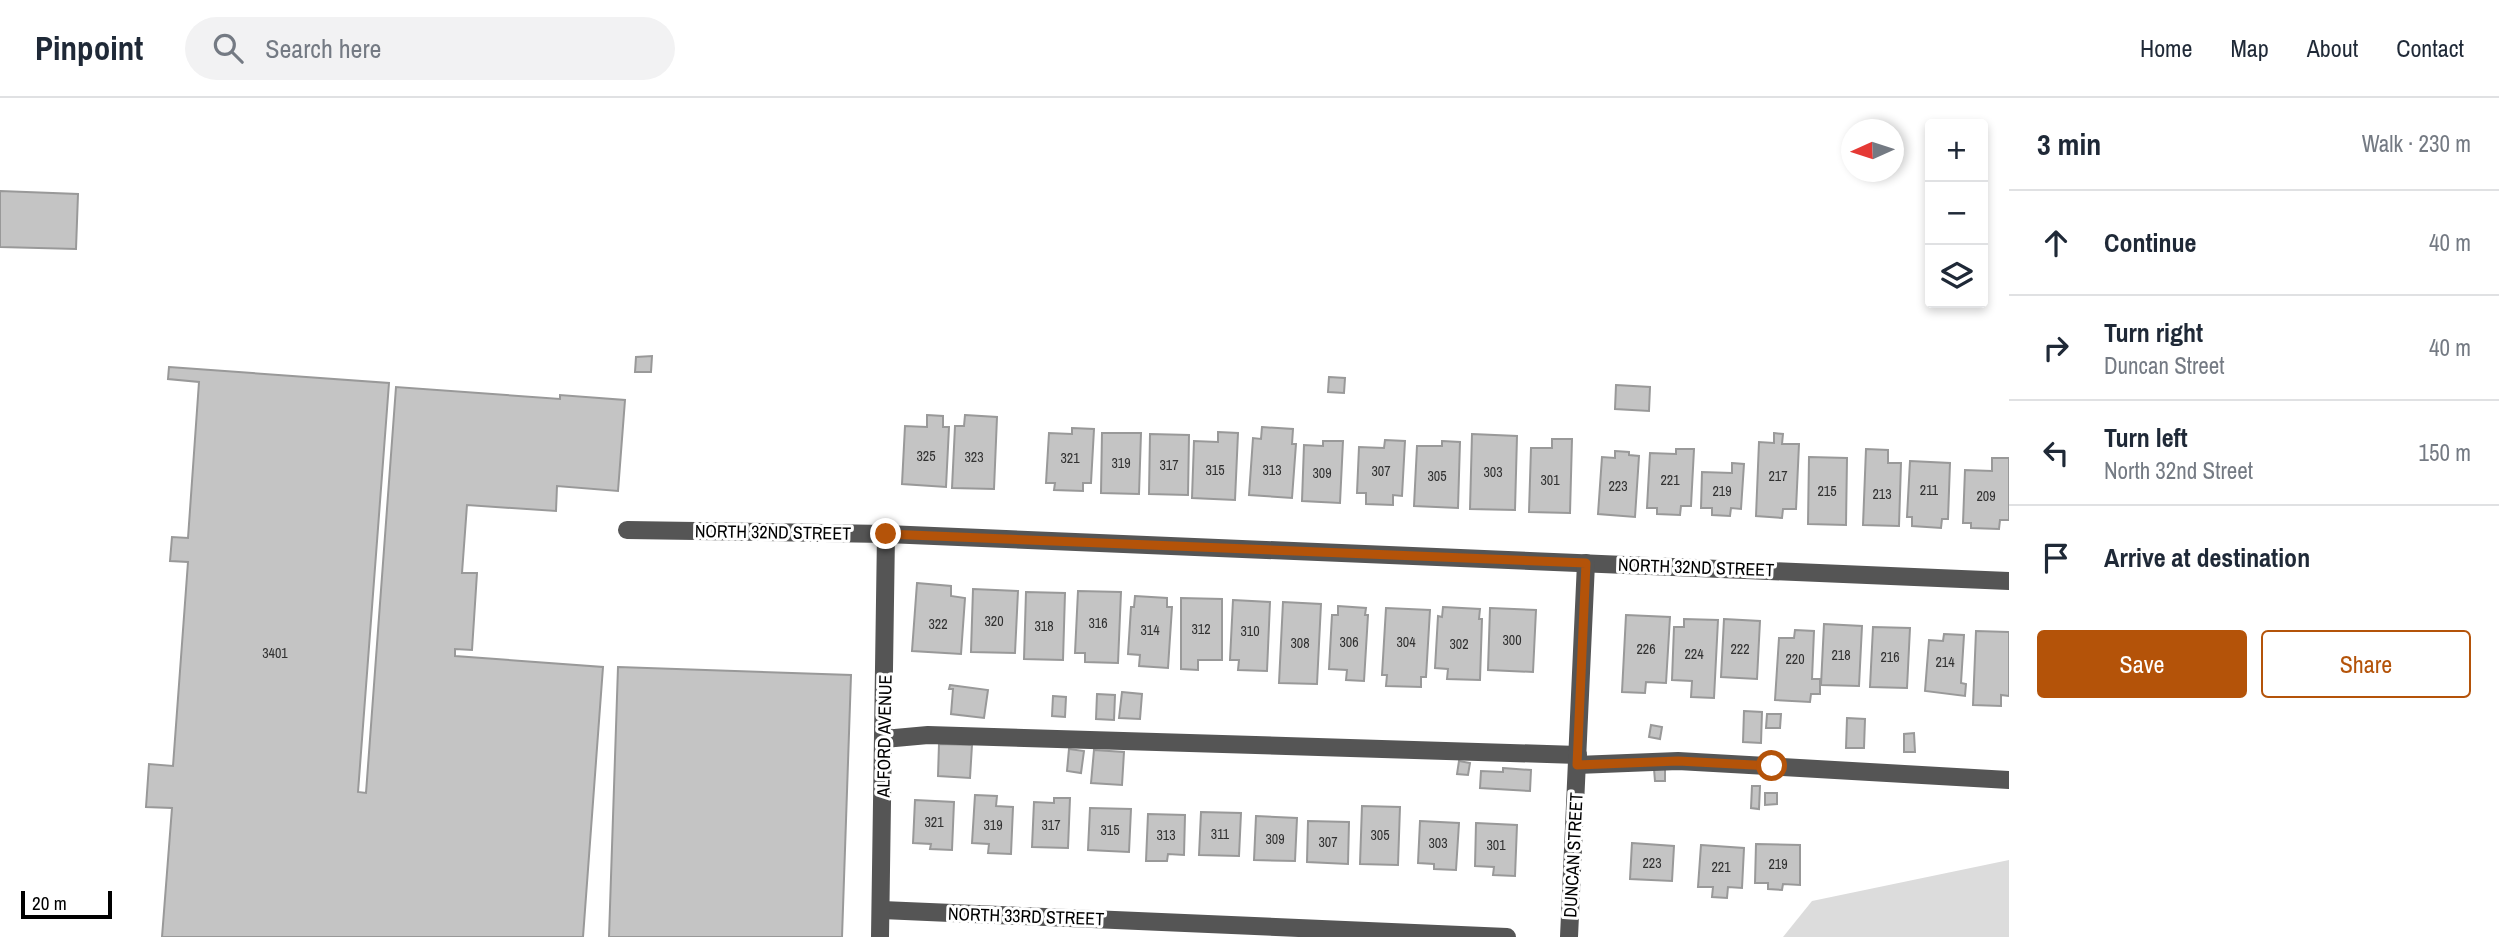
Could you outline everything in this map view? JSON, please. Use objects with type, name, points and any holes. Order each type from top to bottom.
[{"type":"street","name":"NORTH 32ND STREET","points":[[627,530],[886,534],[2009,581]]},
{"type":"street","name":"ALFORD AVENUE","points":[[880,937],[886,534]]},
{"type":"street","name":"DUNCAN STREET","points":[[1569,937],[1586,563]]},
{"type":"street","points":[[884,739],[928,735],[1577,760],[1678,761],[2009,780]]},
{"type":"street","name":"NORTH 33RD STREET","points":[[881,910],[1507,937]]},
{"type":"shaded area","points":[[2009,860],[2009,937],[1783,937],[1812,901]]},
{"type":"building","points":[[0,191],[78,194],[76,249],[0,247]]},
{"type":"building","points":[[652,356],[651,372],[635,372],[636,357]]},
{"type":"building","points":[[169,367],[389,383],[358,792],[366,793],[396,387],[560,399],[560,395],[625,400],[618,491],[557,486],[556,511],[467,505],[462,573],[477,573],[472,650],[455,649],[455,656],[603,667],[583,937],[162,937],[172,808],[146,807],[149,764],[173,766],[188,562],[170,561],[172,537],[188,538],[199,382],[168,379]]},
{"type":"building","points":[[1329,377],[1345,378],[1344,393],[1328,392]]},
{"type":"building","points":[[1616,385],[1650,387],[1649,411],[1615,409]]},
{"type":"building","points":[[927,415],[943,416],[943,427],[949,427],[946,487],[902,484],[905,426],[927,427]]},
{"type":"building","points":[[965,415],[997,417],[994,489],[952,488],[955,426],[964,426]]},
{"type":"building","points":[[1262,427],[1293,429],[1292,444],[1296,444],[1292,498],[1249,495],[1253,438],[1261,439]]},
{"type":"building","points":[[1072,428],[1094,429],[1091,483],[1083,483],[1083,491],[1054,490],[1055,483],[1046,483],[1049,433],[1072,434]]},
{"type":"building","points":[[1218,432],[1238,433],[1235,500],[1192,498],[1194,441],[1218,442]]},
{"type":"building","points":[[1102,433],[1141,433],[1139,494],[1101,493]]},
{"type":"building","points":[[1774,433],[1783,434],[1782,444],[1799,444],[1796,509],[1783,509],[1782,518],[1756,516],[1759,442],[1774,443]]},
{"type":"building","points":[[1150,434],[1189,435],[1188,495],[1149,494]]},
{"type":"building","points":[[1472,434],[1517,436],[1515,510],[1470,509]]},
{"type":"building","points":[[1552,439],[1572,439],[1570,513],[1529,512],[1531,448],[1552,448]]},
{"type":"building","points":[[1385,440],[1405,441],[1402,496],[1393,495],[1393,505],[1366,504],[1366,493],[1357,493],[1359,447],[1384,448]]},
{"type":"building","points":[[1323,441],[1343,441],[1340,503],[1302,501],[1304,445],[1323,446]]},
{"type":"building","points":[[1442,441],[1460,442],[1458,508],[1414,506],[1417,446],[1442,446]]},
{"type":"building","points":[[1676,449],[1694,449],[1691,506],[1681,506],[1680,515],[1657,514],[1657,508],[1647,508],[1650,453],[1676,454]]},
{"type":"building","points":[[1866,449],[1888,450],[1888,463],[1901,463],[1899,526],[1863,525]]},
{"type":"building","points":[[1615,451],[1639,456],[1635,517],[1598,514],[1602,457],[1615,458]]},
{"type":"building","points":[[1809,457],[1847,458],[1846,525],[1808,524]]},
{"type":"building","points":[[1992,458],[2009,458],[2009,520],[2000,520],[1999,529],[1971,528],[1971,523],[1963,523],[1965,470],[1992,471]]},
{"type":"building","points":[[1910,461],[1950,463],[1948,519],[1942,519],[1941,528],[1912,526],[1912,517],[1907,517]]},
{"type":"building","points":[[1732,463],[1744,464],[1741,509],[1731,508],[1730,516],[1712,515],[1712,508],[1701,508],[1702,472],[1732,473]]},
{"type":"building","points":[[917,583],[951,586],[951,596],[965,598],[961,654],[912,651]]},
{"type":"building","points":[[973,589],[1018,591],[1015,653],[971,652]]},
{"type":"building","points":[[1078,591],[1121,592],[1118,663],[1085,662],[1085,653],[1075,653]]},
{"type":"building","points":[[1026,592],[1065,593],[1063,660],[1024,659]]},
{"type":"building","points":[[1135,596],[1167,598],[1167,607],[1172,607],[1168,668],[1139,666],[1140,655],[1128,654],[1131,607],[1134,607]]},
{"type":"building","points":[[1181,598],[1222,599],[1222,660],[1198,660],[1198,670],[1181,669]]},
{"type":"building","points":[[1233,600],[1270,602],[1267,671],[1238,670],[1239,660],[1230,660]]},
{"type":"building","points":[[1283,602],[1321,604],[1317,684],[1279,683]]},
{"type":"building","points":[[1338,606],[1366,608],[1365,615],[1368,615],[1364,681],[1346,680],[1347,670],[1329,669],[1332,615],[1338,615]]},
{"type":"building","points":[[1443,607],[1480,609],[1480,680],[1447,679],[1448,669],[1435,668],[1438,616],[1442,617]]},
{"type":"building","points":[[1386,608],[1430,610],[1426,677],[1421,677],[1421,687],[1386,686],[1387,675],[1382,675]]},
{"type":"building","points":[[1490,608],[1536,610],[1533,672],[1488,670]]},
{"type":"building","points":[[1626,615],[1670,617],[1666,683],[1646,682],[1645,693],[1622,692]]},
{"type":"building","points":[[1684,619],[1718,620],[1714,698],[1691,697],[1692,681],[1672,680],[1674,627],[1684,627]]},
{"type":"building","points":[[1724,619],[1760,621],[1757,679],[1721,677]]},
{"type":"building","points":[[1824,624],[1862,626],[1859,686],[1821,685]]},
{"type":"building","points":[[1873,627],[1910,628],[1907,688],[1870,687]]},
{"type":"building","points":[[1795,630],[1814,631],[1812,679],[1820,679],[1820,694],[1811,694],[1810,702],[1775,700],[1779,638],[1794,638]]},
{"type":"building","points":[[1976,631],[2009,632],[2009,696],[2001,695],[2001,706],[1973,705]]},
{"type":"building","points":[[1944,634],[1964,635],[1961,683],[1966,684],[1965,696],[1925,691],[1929,640],[1943,641]]},
{"type":"building","points":[[618,667],[851,675],[842,937],[609,937]]},
{"type":"building","points":[[950,685],[988,690],[984,718],[951,714],[953,689],[949,689]]},
{"type":"building","points":[[1122,692],[1142,694],[1140,719],[1119,718]]},
{"type":"building","points":[[1097,694],[1115,695],[1114,720],[1096,719]]},
{"type":"building","points":[[1053,696],[1066,697],[1065,717],[1052,716]]},
{"type":"building","points":[[1744,711],[1762,712],[1761,743],[1743,742]]},
{"type":"building","points":[[1767,714],[1781,714],[1780,728],[1766,728]]},
{"type":"building","points":[[1847,718],[1865,719],[1864,748],[1846,748]]},
{"type":"building","points":[[1651,725],[1662,727],[1660,739],[1649,737]]},
{"type":"building","points":[[1914,733],[1915,752],[1904,752],[1904,734]]},
{"type":"building","points":[[939,744],[972,745],[970,778],[938,776]]},
{"type":"building","points":[[1069,749],[1084,751],[1081,773],[1067,771]]},
{"type":"building","points":[[1094,750],[1124,752],[1122,785],[1091,783]]},
{"type":"building","points":[[1459,761],[1470,763],[1468,775],[1457,774]]},
{"type":"building","points":[[1503,768],[1531,770],[1530,791],[1480,788],[1481,771],[1503,772]]},
{"type":"building","points":[[1654,769],[1665,769],[1665,781],[1655,781]]},
{"type":"building","points":[[1752,786],[1760,786],[1759,809],[1751,808]]},
{"type":"building","points":[[1765,793],[1777,793],[1777,804],[1765,805]]},
{"type":"building","points":[[975,795],[997,796],[996,806],[1013,807],[1011,854],[988,853],[989,844],[972,843]]},
{"type":"building","points":[[1054,798],[1070,798],[1068,848],[1032,847],[1034,802],[1054,803]]},
{"type":"building","points":[[915,800],[954,802],[952,850],[930,849],[931,844],[913,843]]},
{"type":"building","points":[[1362,806],[1400,807],[1398,865],[1360,864]]},
{"type":"building","points":[[1090,808],[1131,809],[1129,852],[1088,850]]},
{"type":"building","points":[[1201,812],[1241,813],[1239,856],[1199,855]]},
{"type":"building","points":[[1148,814],[1185,815],[1184,855],[1168,854],[1167,861],[1146,861]]},
{"type":"building","points":[[1256,816],[1297,818],[1295,861],[1254,860]]},
{"type":"building","points":[[1308,821],[1349,822],[1348,864],[1307,862]]},
{"type":"building","points":[[1420,821],[1459,823],[1456,870],[1434,869],[1434,864],[1418,863]]},
{"type":"building","points":[[1476,823],[1517,825],[1515,876],[1493,875],[1494,867],[1475,866]]},
{"type":"building","points":[[1632,843],[1674,846],[1672,881],[1630,879]]},
{"type":"building","points":[[1756,844],[1800,845],[1800,885],[1783,884],[1782,890],[1768,889],[1768,883],[1755,883]]},
{"type":"building","points":[[1701,845],[1744,848],[1742,888],[1728,887],[1727,898],[1712,897],[1713,887],[1698,887]]},
{"type":"route","points":[[886,534],[1586,563],[1577,765],[1678,761],[1772,766]]}]
